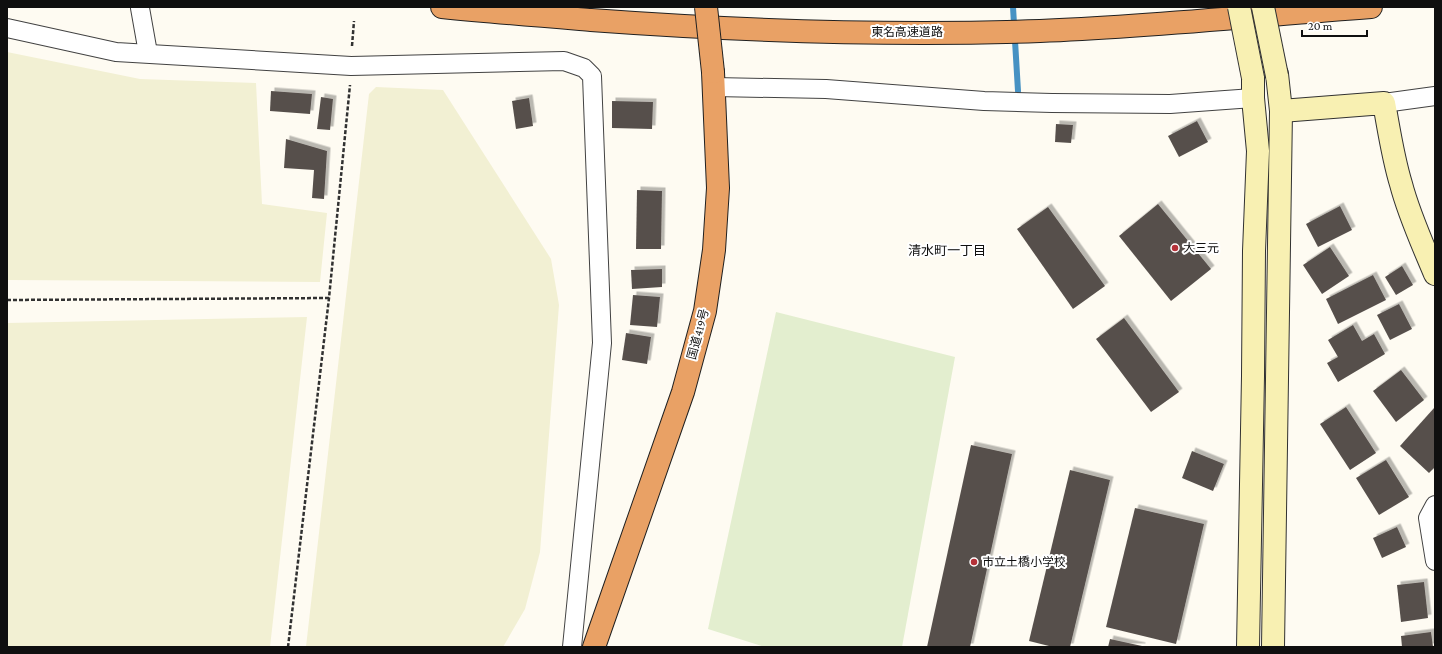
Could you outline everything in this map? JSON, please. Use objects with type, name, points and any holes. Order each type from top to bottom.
[{"type":"highway","name":"東名高速道路","points":[[442,7],[660,25],[795,31],[901,32],[1040,31],[1371,7]]},
{"type":"highway","name":"国道419号","points":[[594,647],[682,392],[705,310],[714,250],[718,188],[713,80],[706,7]]},
{"type":"street","points":[[1239,7],[1253,88],[1258,151],[1254,251],[1248,647]]},
{"type":"street","points":[[1263,7],[1277,75],[1281,111],[1273,647]]},
{"type":"street","points":[[140,8],[148,53]]},
{"type":"street","points":[[7,28],[116,52],[351,66],[564,62],[584,68],[592,76],[602,343],[572,647]]},
{"type":"street","points":[[713,80],[984,101],[1052,103],[1170,104],[1253,88]]},
{"type":"street","points":[[1281,111],[1384,103],[1435,96]]},
{"type":"street","points":[[1384,103],[1401,185],[1418,234],[1435,274]]},
{"type":"street","points":[[1435,505],[1428,518],[1435,561]]},
{"type":"path","points":[[288,647],[329,298],[354,21]]},
{"type":"path","points":[[7,300],[329,298]]},
{"type":"shaded area","points":[[7,52],[140,79],[256,83],[262,204],[327,213],[320,282],[7,280]]},
{"type":"shaded area","points":[[376,87],[443,90],[551,259],[559,305],[540,552],[525,609],[503,647],[306,647],[369,94]]},
{"type":"shaded area","points":[[307,317],[270,647],[7,647],[7,323]]},
{"type":"green space","points":[[776,312],[955,357],[902,647],[765,647],[708,629]]},
{"type":"building","points":[[271,91],[312,94],[310,114],[270,111]]},
{"type":"building","points":[[321,97],[333,99],[330,130],[317,129]]},
{"type":"building","points":[[529,98],[533,126],[516,129],[512,101]]},
{"type":"building","points":[[612,101],[653,102],[652,129],[612,128]]},
{"type":"building","points":[[1197,121],[1208,142],[1179,157],[1168,136]]},
{"type":"building","points":[[1056,124],[1073,125],[1071,143],[1055,142]]},
{"type":"building","points":[[286,139],[327,151],[324,199],[312,198],[314,170],[284,168]]},
{"type":"building","points":[[637,190],[662,191],[661,249],[636,249]]},
{"type":"building","points":[[1158,204],[1211,269],[1171,301],[1119,236]]},
{"type":"building","points":[[1340,206],[1352,230],[1318,247],[1306,224]]},
{"type":"building","points":[[1048,207],[1105,286],[1073,309],[1017,229]]},
{"type":"building","points":[[1330,247],[1349,276],[1322,294],[1303,265]]},
{"type":"building","points":[[1402,266],[1413,285],[1396,295],[1385,277]]},
{"type":"building","points":[[662,269],[662,287],[632,289],[631,270]]},
{"type":"building","points":[[1373,275],[1386,300],[1338,324],[1326,299]]},
{"type":"building","points":[[633,295],[660,297],[657,327],[630,325]]},
{"type":"building","points":[[1399,304],[1412,329],[1390,340],[1377,315]]},
{"type":"building","points":[[1124,318],[1179,392],[1151,412],[1096,339]]},
{"type":"building","points":[[1353,325],[1362,341],[1374,334],[1385,354],[1338,382],[1327,363],[1338,357],[1328,340]]},
{"type":"building","points":[[626,333],[651,337],[647,364],[622,360]]},
{"type":"building","points":[[1401,370],[1424,400],[1396,422],[1373,391]]},
{"type":"building","points":[[1346,407],[1376,453],[1350,470],[1320,424]]},
{"type":"building","points":[[1435,407],[1435,467],[1429,473],[1400,446]]},
{"type":"building","points":[[971,445],[1012,454],[970,647],[927,647]]},
{"type":"building","points":[[1192,451],[1224,464],[1213,491],[1182,478]]},
{"type":"building","points":[[1386,460],[1409,497],[1379,515],[1356,478]]},
{"type":"building","points":[[1070,470],[1110,480],[1070,647],[1053,647],[1029,641]]},
{"type":"building","points":[[1135,508],[1204,524],[1176,644],[1106,627]]},
{"type":"building","points":[[1397,527],[1406,547],[1382,558],[1373,538]]},
{"type":"building","points":[[1424,582],[1428,618],[1401,622],[1397,585]]},
{"type":"building","points":[[1431,632],[1433,647],[1402,647],[1401,636]]},
{"type":"building","points":[[1110,639],[1142,646],[1142,647],[1108,647]]},
{"type":"waterway","points":[[1013,7],[1018,91]]},
{"type":"place","name":"大三元","points":[[1175,248]]},
{"type":"place","name":"市立土橋小学校","points":[[974,562]]},
{"type":"district","name":"清水町一丁目","points":[[947,250]]}]
